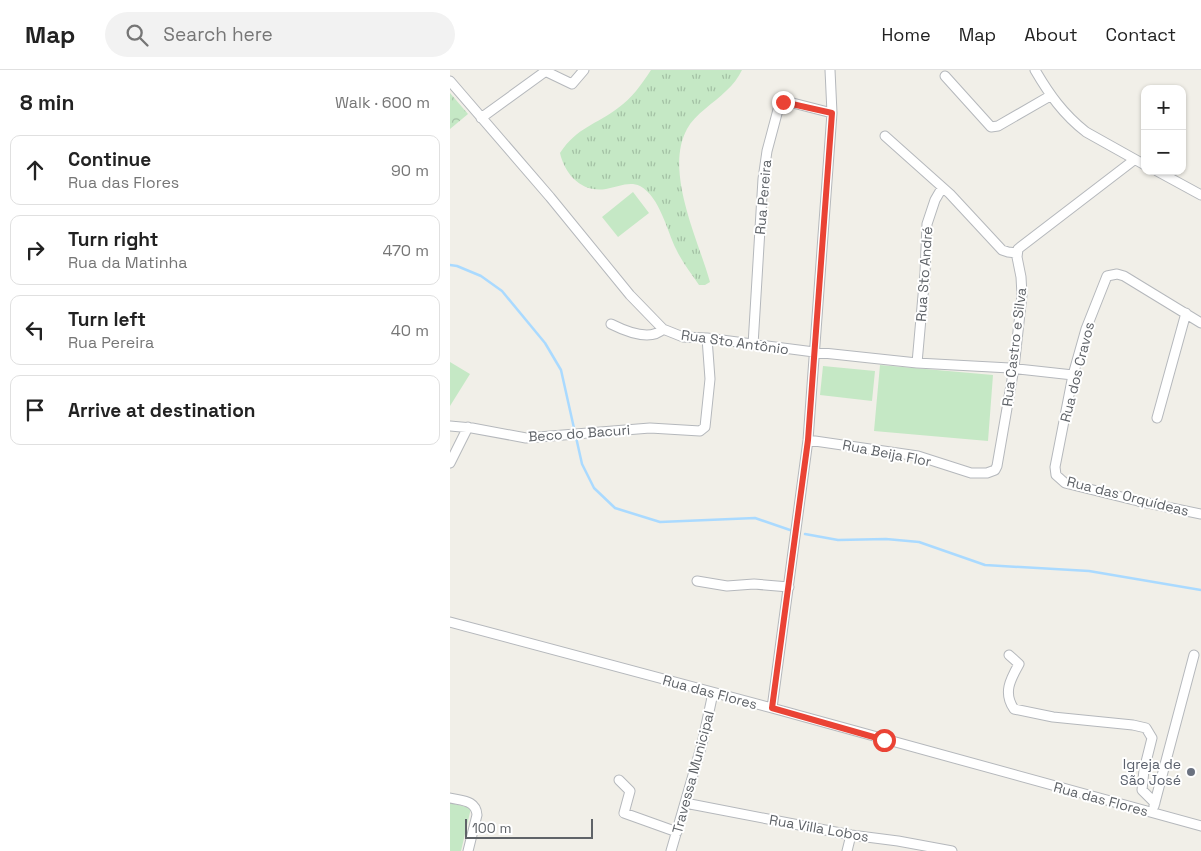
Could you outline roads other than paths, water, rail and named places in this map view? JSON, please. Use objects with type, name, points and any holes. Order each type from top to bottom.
[{"type":"street","points":[[481,118],[543,73],[546,72],[572,84],[584,70]]},
{"type":"street","points":[[772,708],[808,440],[832,113],[830,70]]},
{"type":"street","points":[[1035,70],[1050,96],[1069,118],[1086,132],[1141,163]]},
{"type":"street","points":[[944,76],[991,127],[998,126],[1050,96]]},
{"type":"street","name":"Rua Sto Antônio","points":[[450,81],[550,197],[630,295],[663,330],[683,337],[707,338],[814,352],[917,363],[1014,368],[1074,375]]},
{"type":"street","name":"Rua Pereira","points":[[752,345],[763,178],[767,151],[779,106],[785,102],[832,113]]},
{"type":"street","points":[[885,136],[950,194],[1002,250],[1017,253],[1023,244],[1108,182],[1134,160]]},
{"type":"street","points":[[1164,175],[1201,195]]},
{"type":"street","name":"Rua Sto André","points":[[917,363],[925,273],[927,224],[934,200],[942,188]]},
{"type":"street","name":"Rua Castro e Silva","points":[[995,470],[1014,368],[1022,295],[1017,253]]},
{"type":"street","name":"Rua dos Cravos","points":[[1056,475],[1056,461],[1074,375],[1086,329],[1107,276],[1112,274],[1124,276],[1186,313]]},
{"type":"street","points":[[1157,418],[1186,313],[1201,323]]},
{"type":"street","points":[[612,324],[639,335],[659,333],[663,330]]},
{"type":"street","name":"Beco do Bacuri","points":[[451,425],[526,438],[650,428],[696,432],[705,427],[710,379],[707,338]]},
{"type":"street","points":[[450,463],[468,427]]},
{"type":"street","name":"Rua Beija Flor","points":[[808,440],[918,456],[971,473],[985,474],[995,470]]},
{"type":"street","name":"Rua das Orquídeas","points":[[1056,475],[1066,483],[1201,514]]},
{"type":"street","points":[[697,581],[727,586],[754,584],[789,587]]},
{"type":"street","name":"Rua das Flores","points":[[450,622],[1201,826]]},
{"type":"street","points":[[1152,813],[1194,654]]},
{"type":"street","points":[[1009,655],[1018,664],[1009,682],[1009,701],[1014,709],[1053,717],[1146,728],[1152,738],[1144,770],[1142,790],[1155,802]]},
{"type":"street","name":"Travessa Municipal","points":[[671,851],[702,744],[713,693]]},
{"type":"street","points":[[619,780],[630,791],[624,814],[677,832]]},
{"type":"street","points":[[450,798],[472,804],[476,810],[477,815],[468,851]]},
{"type":"street","name":"Rua Villa Lobos","points":[[685,803],[851,835],[898,841],[948,851]]},
{"type":"street","points":[[847,851],[851,835]]},
{"type":"waterway","points":[[450,265],[481,276],[502,291],[545,343],[561,370],[582,464],[594,488],[615,508],[660,522],[755,518],[790,530]]},
{"type":"waterway","points":[[805,534],[838,540],[886,539],[919,542],[985,565],[1089,571],[1201,590]]},
{"type":"place","name":"Igreja de São José","points":[[1191,772]]}]
